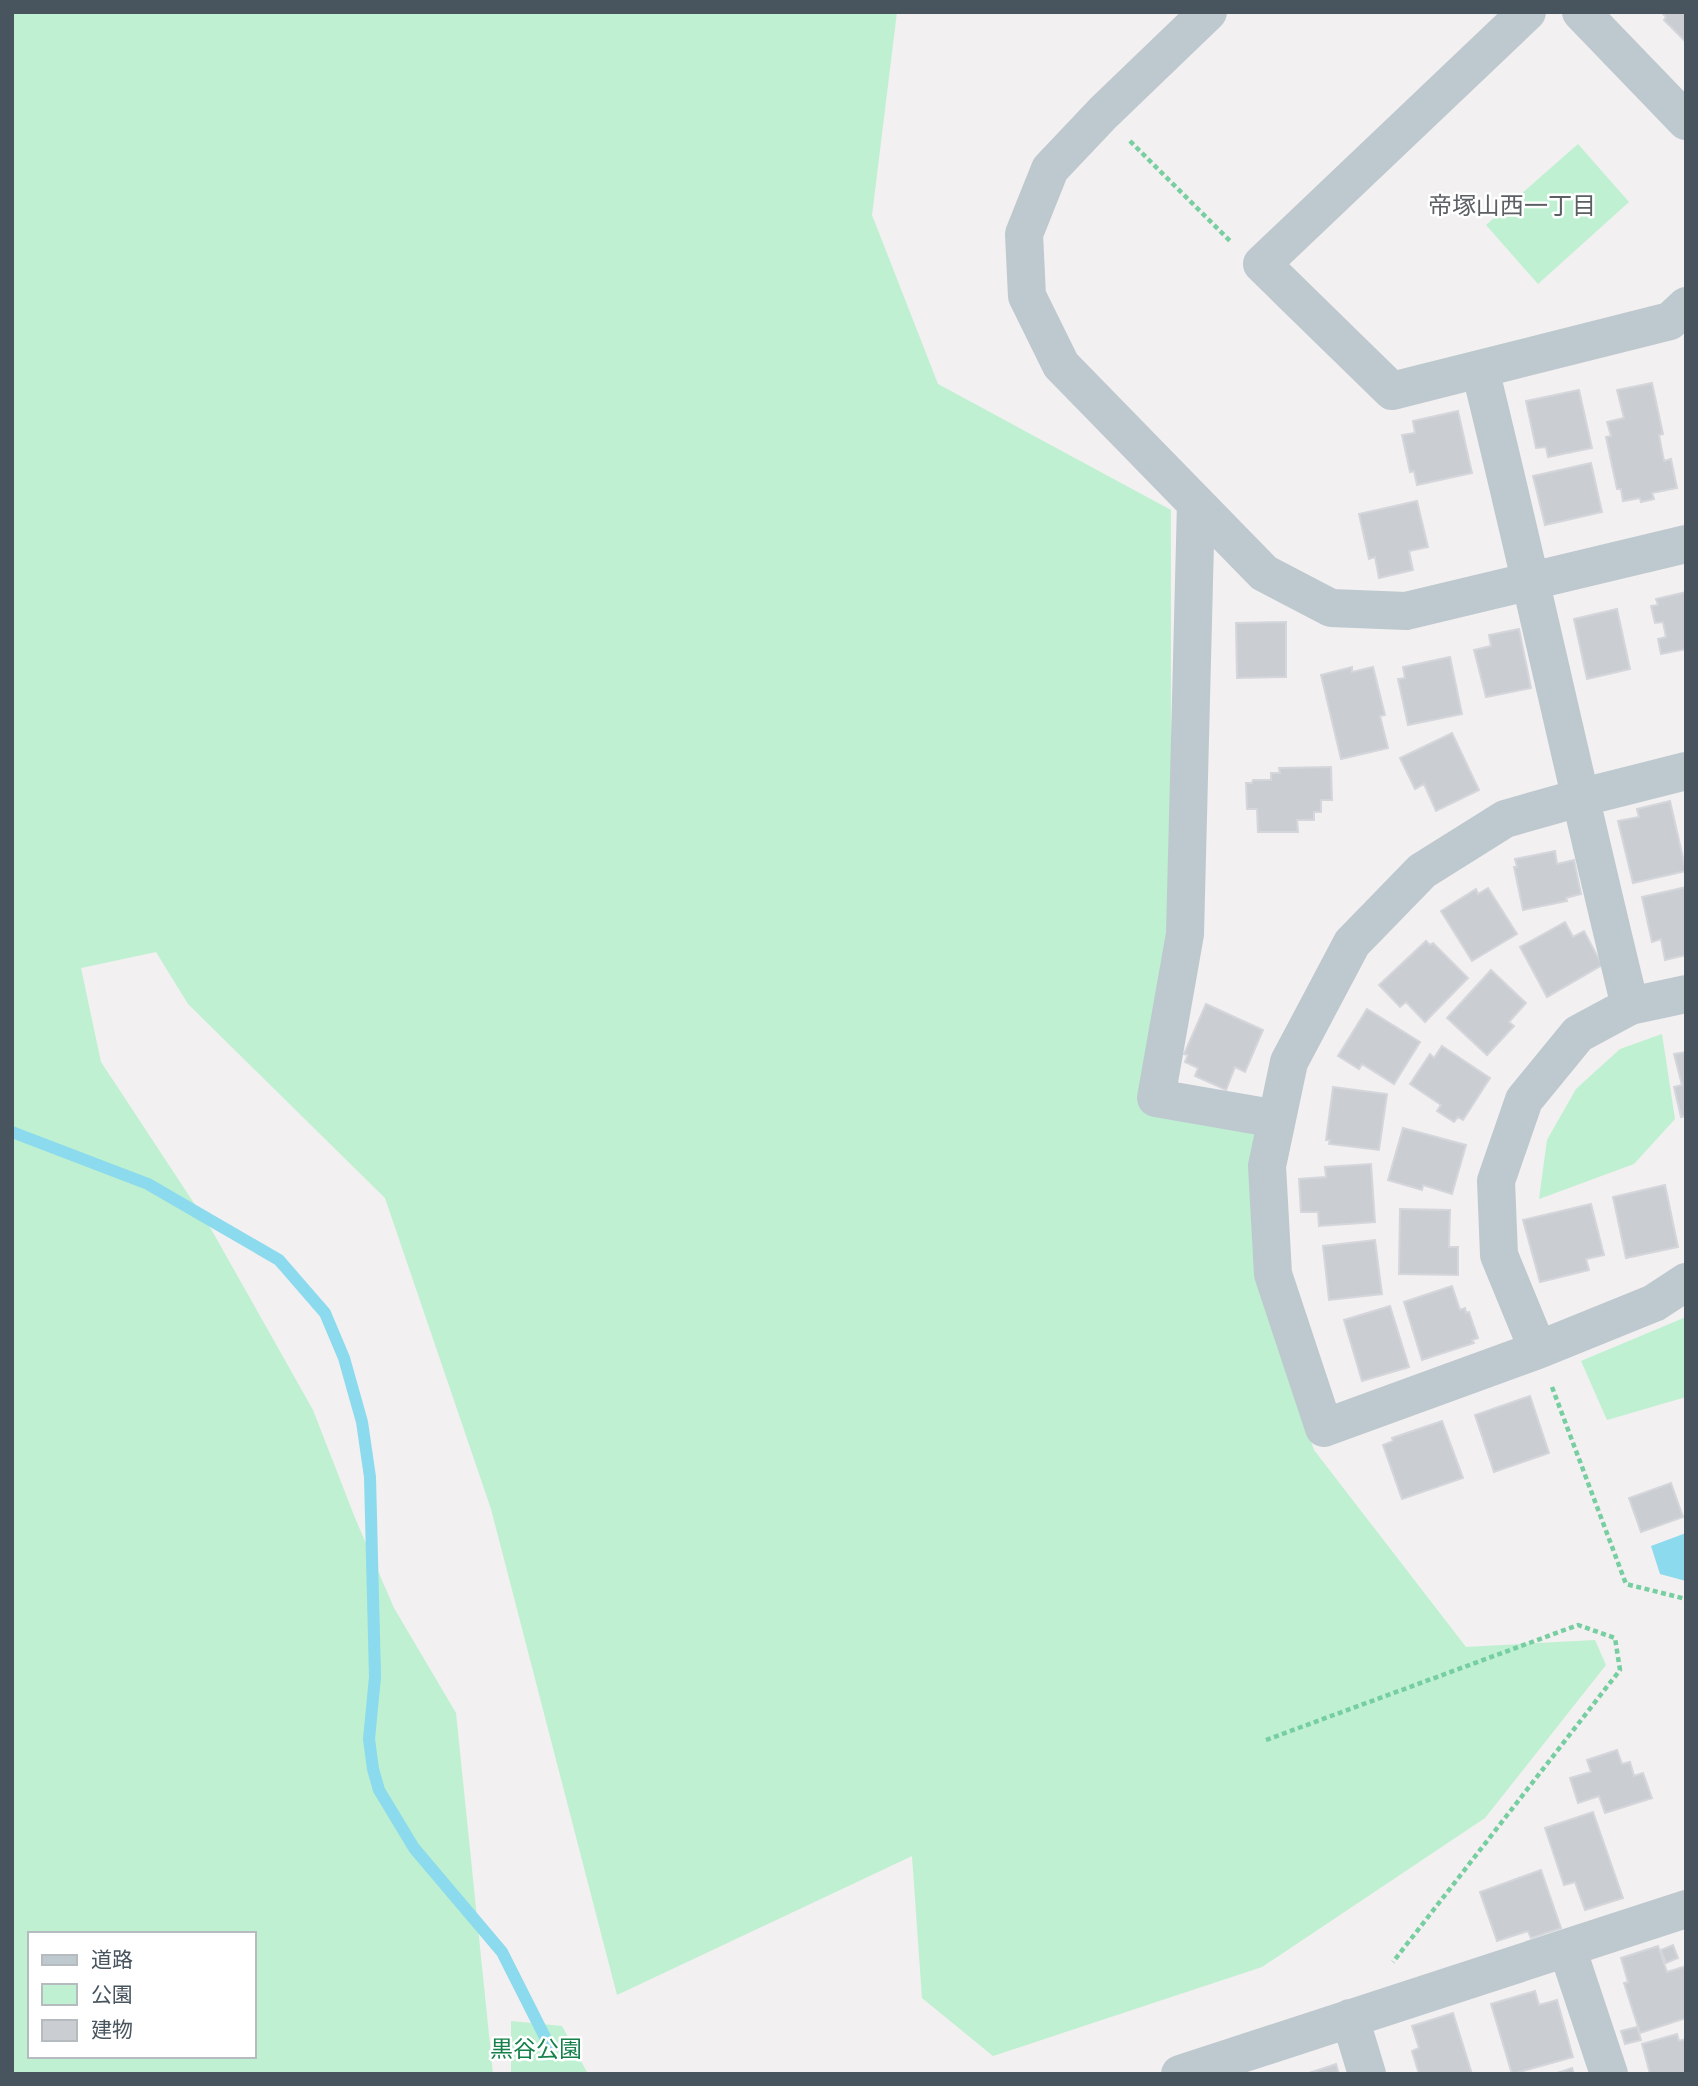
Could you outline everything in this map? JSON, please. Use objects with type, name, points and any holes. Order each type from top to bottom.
[{"type":"street","points":[[1208,12],[1102,113],[1050,169],[1024,234],[1027,296],[1061,365],[1264,573],[1331,608],[1406,611],[1686,544]]},
{"type":"street","points":[[1527,12],[1262,264],[1392,391],[1670,321],[1686,306]]},
{"type":"street","points":[[1581,12],[1686,121]]},
{"type":"street","points":[[1480,369],[1630,1006]]},
{"type":"street","points":[[1196,503],[1185,934],[1156,1098],[1277,1119]]},
{"type":"street","points":[[1686,771],[1505,819],[1422,872],[1352,943],[1289,1062],[1266,1166],[1273,1274],[1324,1428],[1538,1350],[1654,1303],[1686,1282]]},
{"type":"street","points":[[1538,1350],[1499,1255],[1496,1181],[1524,1100],[1578,1034],[1630,1006],[1686,994]]},
{"type":"street","points":[[1180,2074],[1686,1909]]},
{"type":"street","points":[[1567,1948],[1609,2074]]},
{"type":"street","points":[[1350,2018],[1367,2074]]},
{"type":"path","points":[[1102,113],[1245,256],[1262,264]]},
{"type":"path","points":[[1538,1350],[1626,1584],[1686,1599]]},
{"type":"path","points":[[1266,1740],[1578,1625],[1615,1638],[1620,1670],[1392,1964]]},
{"type":"green space","points":[[12,12],[897,12],[872,215],[938,384],[1171,510],[1171,924],[1139,1107],[1255,1128],[1263,1297],[1314,1450],[1466,1647],[1595,1640],[1606,1665],[1485,1818],[1262,1967],[993,2056],[922,1998],[912,1856],[617,1995],[491,1509],[385,1198],[188,1004],[156,952],[81,968],[101,1062],[211,1229],[313,1410],[394,1608],[456,1713],[493,2074],[12,2074]]},
{"type":"green space","points":[[1578,144],[1629,202],[1538,284],[1486,225]]},
{"type":"green space","points":[[1662,1034],[1675,1119],[1634,1164],[1539,1199],[1547,1140],[1576,1089],[1620,1049]]},
{"type":"green space","points":[[1686,1317],[1686,1397],[1607,1420],[1581,1361]]},
{"type":"green space","name":"黒谷公園","points":[[511,2021],[562,2026],[588,2074],[511,2074]]},
{"type":"water","points":[[1686,1533],[1686,1581],[1660,1574],[1651,1546]]},
{"type":"building","points":[[1686,12],[1686,42],[1664,20],[1666,17],[1662,13]]},
{"type":"building","points":[[1652,383],[1663,434],[1659,435],[1664,461],[1671,459],[1677,488],[1652,493],[1654,499],[1641,502],[1640,498],[1623,501],[1621,489],[1617,489],[1606,437],[1611,436],[1607,422],[1624,418],[1617,390]]},
{"type":"building","points":[[1579,390],[1592,448],[1548,457],[1546,447],[1536,448],[1526,401]]},
{"type":"building","points":[[1458,411],[1472,473],[1417,485],[1414,471],[1410,472],[1402,435],[1415,433],[1413,421]]},
{"type":"building","points":[[1591,463],[1602,512],[1545,525],[1533,476]]},
{"type":"building","points":[[1417,501],[1428,547],[1409,551],[1413,570],[1379,578],[1375,557],[1369,559],[1359,514]]},
{"type":"building","points":[[1686,592],[1686,649],[1661,654],[1658,639],[1666,637],[1663,622],[1655,623],[1651,606],[1658,605],[1656,599]]},
{"type":"building","points":[[1617,609],[1630,669],[1587,679],[1574,619]]},
{"type":"building","points":[[1286,622],[1286,677],[1237,678],[1236,623]]},
{"type":"building","points":[[1519,629],[1531,688],[1486,697],[1474,650],[1491,646],[1489,635]]},
{"type":"building","points":[[1450,657],[1462,714],[1408,725],[1398,679],[1405,678],[1403,667]]},
{"type":"building","points":[[1352,667],[1352,672],[1373,667],[1385,715],[1380,716],[1388,748],[1341,759],[1321,675]]},
{"type":"building","points":[[1452,733],[1479,790],[1436,811],[1424,784],[1415,789],[1400,758]]},
{"type":"building","points":[[1331,767],[1332,800],[1321,800],[1321,812],[1314,812],[1314,820],[1297,820],[1298,832],[1258,832],[1257,809],[1247,809],[1246,783],[1252,783],[1253,780],[1271,780],[1271,773],[1280,773],[1279,768]]},
{"type":"building","points":[[1670,801],[1686,871],[1633,883],[1618,821],[1639,817],[1637,809]]},
{"type":"building","points":[[1555,851],[1557,864],[1574,860],[1581,894],[1566,898],[1567,901],[1523,910],[1514,867],[1517,867],[1515,859]]},
{"type":"building","points":[[1686,887],[1686,955],[1665,960],[1661,939],[1652,942],[1642,897]]},
{"type":"building","points":[[1488,888],[1517,934],[1472,961],[1441,911],[1476,889],[1478,894]]},
{"type":"building","points":[[1565,922],[1573,937],[1584,931],[1602,965],[1547,997],[1520,947]]},
{"type":"building","points":[[1426,941],[1430,945],[1433,943],[1468,978],[1425,1022],[1406,1002],[1400,1007],[1379,985]]},
{"type":"building","points":[[1491,970],[1526,1003],[1509,1022],[1514,1026],[1487,1055],[1447,1018]]},
{"type":"building","points":[[1206,1004],[1263,1030],[1245,1072],[1235,1067],[1226,1090],[1195,1076],[1198,1068],[1185,1062],[1188,1055],[1184,1054]]},
{"type":"building","points":[[1367,1009],[1420,1042],[1394,1084],[1362,1064],[1359,1069],[1338,1056]]},
{"type":"building","points":[[1442,1046],[1490,1078],[1463,1120],[1458,1117],[1454,1122],[1437,1111],[1441,1105],[1410,1084],[1430,1054],[1434,1058]]},
{"type":"building","points":[[1686,1052],[1686,1116],[1681,1117],[1674,1087],[1682,1085],[1674,1054]]},
{"type":"building","points":[[1333,1087],[1387,1094],[1379,1150],[1329,1144],[1330,1140],[1326,1140]]},
{"type":"building","points":[[1403,1128],[1466,1145],[1452,1194],[1423,1185],[1422,1190],[1388,1180]]},
{"type":"building","points":[[1371,1164],[1375,1222],[1319,1226],[1318,1212],[1301,1212],[1299,1179],[1326,1177],[1325,1167]]},
{"type":"building","points":[[1665,1185],[1678,1247],[1626,1258],[1613,1197]]},
{"type":"building","points":[[1591,1204],[1604,1255],[1586,1259],[1589,1270],[1540,1282],[1523,1220]]},
{"type":"building","points":[[1400,1209],[1450,1210],[1449,1247],[1458,1247],[1458,1275],[1399,1274]]},
{"type":"building","points":[[1375,1240],[1382,1294],[1329,1300],[1323,1246]]},
{"type":"building","points":[[1452,1286],[1460,1310],[1465,1308],[1466,1313],[1469,1312],[1478,1338],[1472,1340],[1474,1343],[1422,1360],[1404,1302]]},
{"type":"building","points":[[1390,1306],[1409,1367],[1362,1381],[1344,1320]]},
{"type":"building","points":[[1530,1396],[1549,1453],[1494,1472],[1475,1415]]},
{"type":"building","points":[[1442,1421],[1463,1478],[1402,1499],[1383,1445],[1393,1441],[1392,1438]]},
{"type":"building","points":[[1671,1483],[1683,1517],[1641,1532],[1629,1498]]},
{"type":"building","points":[[1617,1750],[1622,1764],[1630,1762],[1634,1776],[1643,1773],[1652,1798],[1605,1813],[1599,1796],[1578,1803],[1570,1778],[1591,1772],[1587,1760]]},
{"type":"building","points":[[1593,1812],[1623,1898],[1585,1910],[1575,1882],[1564,1885],[1545,1828]]},
{"type":"building","points":[[1541,1870],[1561,1928],[1531,1938],[1528,1931],[1497,1941],[1480,1892]]},
{"type":"building","points":[[1673,1945],[1678,1958],[1666,1963],[1661,1950]]},
{"type":"building","points":[[1658,1946],[1667,1972],[1686,1966],[1686,2018],[1640,2033],[1624,1983],[1628,1982],[1621,1958]]},
{"type":"building","points":[[1535,1991],[1539,2005],[1557,2000],[1573,2057],[1512,2074],[1491,2004]]},
{"type":"building","points":[[1453,2013],[1472,2074],[1419,2074],[1412,2051],[1419,2048],[1412,2026]]},
{"type":"building","points":[[1637,2027],[1641,2040],[1625,2044],[1621,2031]]},
{"type":"building","points":[[1677,2034],[1679,2041],[1686,2039],[1686,2074],[1650,2074],[1642,2044]]},
{"type":"building","points":[[1336,2064],[1339,2074],[1306,2074]]},
{"type":"building","points":[[1572,2068],[1574,2074],[1554,2074]]},
{"type":"waterway","points":[[12,1132],[148,1184],[279,1260],[325,1313],[344,1358],[362,1422],[370,1477],[375,1677],[369,1739],[379,1790],[414,1848],[502,1952],[551,2049]]},
{"type":"district","name":"帝塚山西一丁目","points":[[1512,206]]}]
